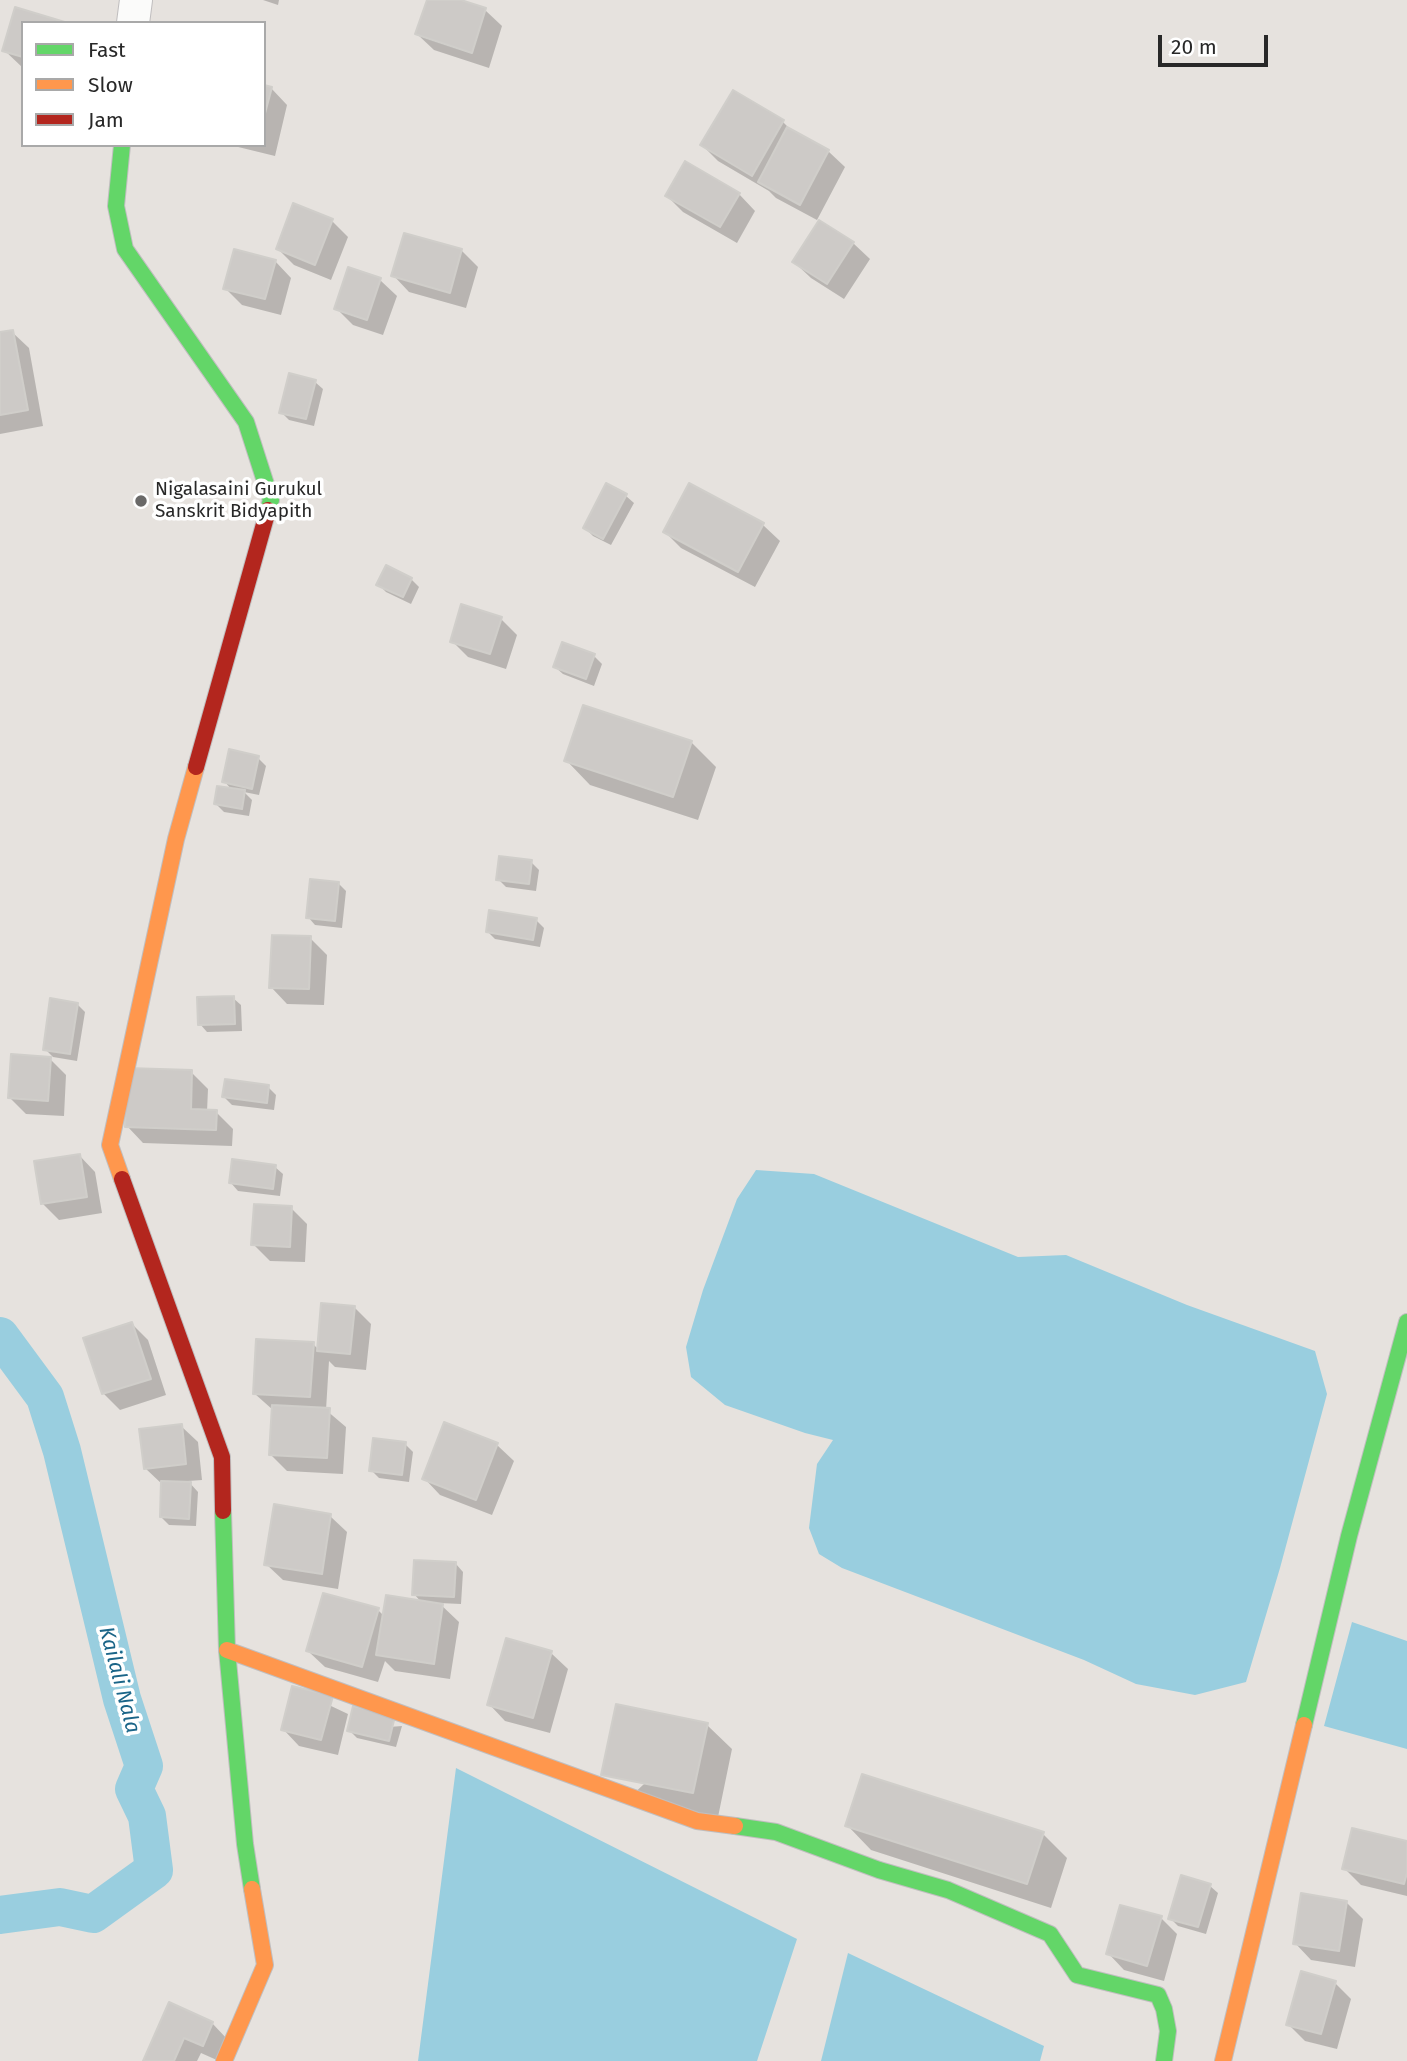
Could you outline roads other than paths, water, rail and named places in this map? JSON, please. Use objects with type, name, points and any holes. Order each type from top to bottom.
[{"type":"street","points":[[133,21],[136,0]]},
{"type":"street","points":[[122,147],[116,206],[125,249],[246,422],[271,500],[176,839],[110,1145],[222,1457],[227,1650],[245,1844],[265,1965],[224,2061]]},
{"type":"street","points":[[1223,2061],[1345,1550],[1407,1322]]},
{"type":"street","points":[[227,1650],[697,1821],[776,1832],[879,1870],[948,1890],[1050,1934],[1077,1975],[1158,1995],[1168,2031],[1164,2061]]},
{"type":"water","points":[[756,1170],[814,1174],[1018,1257],[1066,1255],[1187,1305],[1315,1351],[1327,1394],[1246,1682],[1195,1695],[1136,1684],[1084,1660],[842,1568],[819,1554],[809,1528],[817,1464],[833,1440],[725,1405],[691,1377],[686,1347],[703,1290],[737,1199]]},
{"type":"water","points":[[1352,1622],[1407,1641],[1407,1749],[1324,1726]]},
{"type":"water","points":[[456,1768],[797,1939],[757,2061],[418,2061]]},
{"type":"water","points":[[848,1953],[1044,2046],[1040,2061],[821,2061]]},
{"type":"waterway","name":"Kailali Nala","points":[[0,1336],[45,1397],[62,1451],[122,1699],[144,1766],[134,1789],[147,1816],[154,1870],[93,1914],[60,1907],[0,1915]]},
{"type":"place","name":"Nigalasaini Gurukul Sanskrit Bidyapith","points":[[141,501]]}]
